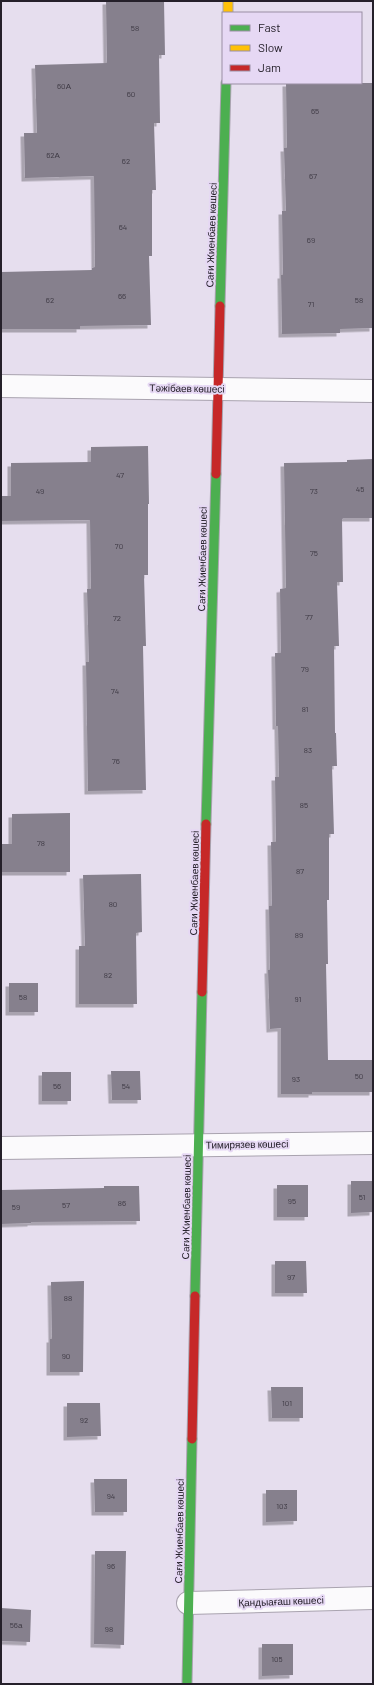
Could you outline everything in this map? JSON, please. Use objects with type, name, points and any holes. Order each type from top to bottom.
[{"type":"main road","points":[[228,1],[228,12]]},
{"type":"main road","name":"Сағи Жиенбаев көшесі","points":[[187,1684],[198,1145],[226,84]]},
{"type":"street","name":"Тәжібаев көшесі","points":[[1,386],[373,391]]},
{"type":"street","name":"Тимирязев көшесі","points":[[1,1148],[373,1142]]},
{"type":"street","name":"Қандыағаш көшесі","points":[[188,1604],[373,1598]]},
{"type":"building","points":[[106,1],[164,1],[165,55],[159,55],[160,123],[154,123],[156,190],[152,190],[152,256],[149,256],[151,325],[80,326],[80,329],[1,329],[1,272],[92,270],[92,268],[95,267],[94,176],[25,178],[24,133],[37,133],[35,65],[107,63]]},
{"type":"building","points":[[373,83],[373,328],[340,329],[340,333],[282,334],[282,211],[286,211],[284,148],[287,148],[286,84]]},
{"type":"building","points":[[148,446],[148,575],[144,575],[146,646],[143,646],[146,790],[88,791],[86,662],[89,662],[87,589],[91,589],[90,520],[1,521],[1,496],[11,496],[11,463],[91,462],[91,447]]},
{"type":"building","points":[[373,459],[373,518],[343,518],[342,520],[343,582],[337,582],[339,646],[334,646],[337,766],[332,766],[334,834],[329,834],[329,900],[327,900],[328,964],[326,964],[328,1060],[373,1060],[373,1092],[312,1092],[312,1094],[281,1094],[281,1028],[270,1029],[268,970],[270,970],[269,906],[272,906],[271,842],[276,842],[275,777],[279,777],[278,726],[276,726],[275,653],[281,653],[280,589],[286,588],[284,463],[347,462],[347,460]]},
{"type":"building","points":[[70,813],[70,872],[1,872],[1,844],[12,844],[12,814]]},
{"type":"building","points":[[141,874],[142,932],[136,933],[137,1004],[79,1004],[79,946],[85,946],[83,875]]},
{"type":"building","points":[[9,983],[38,983],[38,1012],[9,1012]]},
{"type":"building","points":[[111,1071],[140,1071],[141,1100],[112,1100]]},
{"type":"building","points":[[42,1072],[71,1072],[71,1101],[42,1101]]},
{"type":"building","points":[[351,1181],[373,1181],[373,1212],[351,1213]]},
{"type":"building","points":[[277,1185],[308,1185],[308,1217],[277,1217]]},
{"type":"building","points":[[104,1186],[139,1186],[140,1221],[31,1222],[1,1224],[1,1190],[104,1188]]},
{"type":"building","points":[[275,1261],[306,1261],[307,1293],[275,1293]]},
{"type":"building","points":[[84,1281],[83,1372],[50,1372],[50,1339],[52,1339],[51,1282]]},
{"type":"building","points":[[271,1387],[303,1387],[303,1418],[272,1418]]},
{"type":"building","points":[[67,1403],[100,1403],[101,1436],[67,1437]]},
{"type":"building","points":[[94,1479],[127,1479],[127,1512],[95,1512]]},
{"type":"building","points":[[266,1490],[297,1490],[297,1521],[266,1522]]},
{"type":"building","points":[[95,1551],[126,1551],[124,1645],[94,1644]]},
{"type":"building","points":[[1,1608],[31,1610],[30,1642],[1,1641]]},
{"type":"building","points":[[262,1644],[293,1644],[293,1675],[262,1676]]},
{"type":"traffic: fast","points":[[220,306],[226,84]]},
{"type":"traffic: fast","points":[[206,824],[216,474]]},
{"type":"traffic: fast","points":[[195,1296],[202,992]]},
{"type":"traffic: fast","points":[[187,1684],[192,1439]]},
{"type":"traffic: slow","points":[[228,1],[228,12]]},
{"type":"traffic: jam","points":[[216,474],[220,306]]},
{"type":"traffic: jam","points":[[202,992],[206,824]]},
{"type":"traffic: jam","points":[[192,1439],[195,1296]]}]
